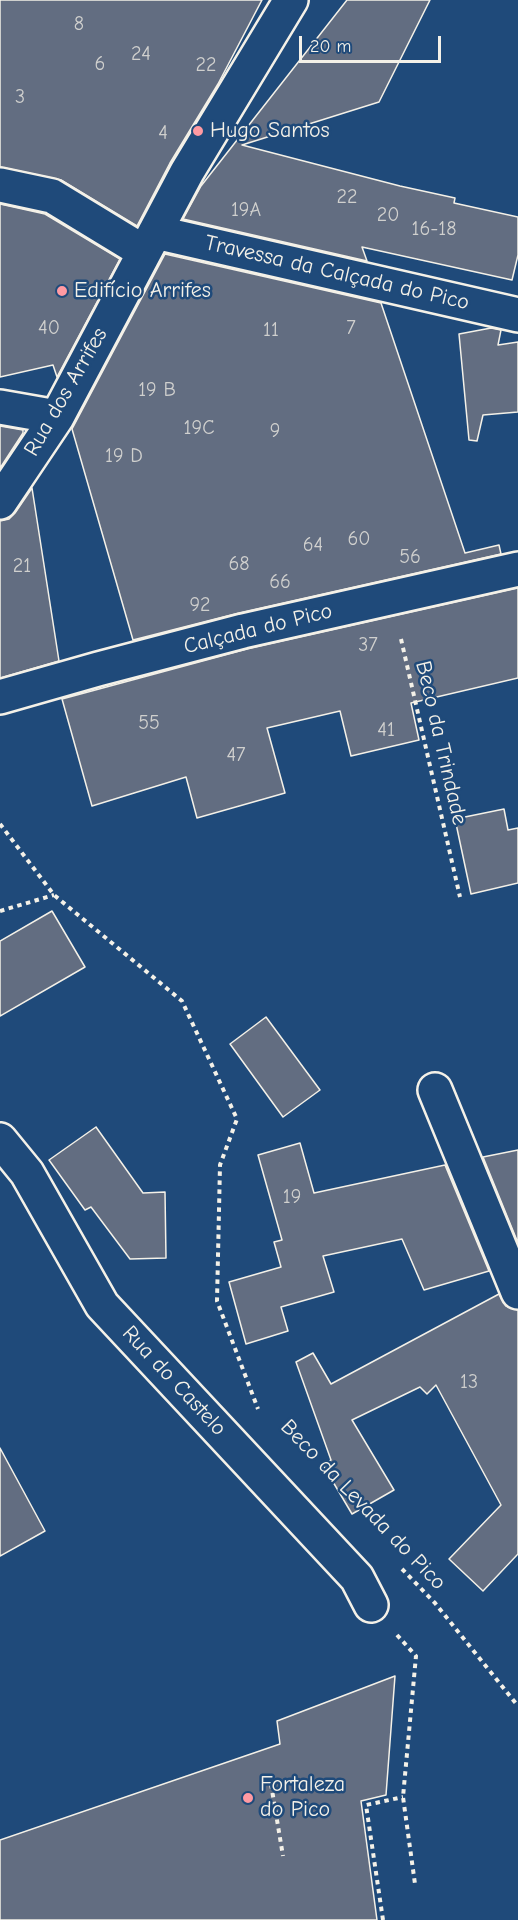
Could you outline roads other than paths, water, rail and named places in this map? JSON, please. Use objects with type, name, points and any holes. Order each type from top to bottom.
[{"type":"street","name":"Rua dos Arrifes","points":[[0,502],[57,417],[188,172],[291,0]]},
{"type":"street","name":"Travessa da Calçada do Pico","points":[[0,185],[52,196],[149,242],[518,315]]},
{"type":"street","points":[[0,407],[57,417]]},
{"type":"street","name":"Calçada do Pico","points":[[0,697],[243,631],[518,569]]},
{"type":"street","points":[[435,1090],[518,1292]]},
{"type":"street","name":"Rua do Castelo","points":[[0,1140],[27,1173],[102,1305],[357,1578],[371,1605]]},
{"type":"place","name":"Hugo Santos","points":[[198,131]]},
{"type":"place","name":"Edifício Arrifes","points":[[62,291]]},
{"type":"place","name":"Fortaleza do Pico","points":[[248,1798]]}]
